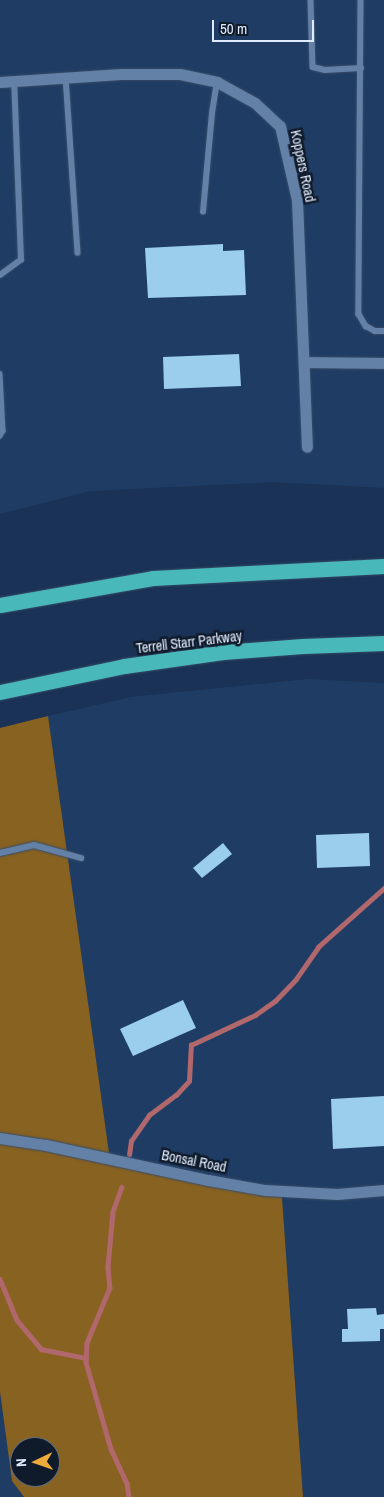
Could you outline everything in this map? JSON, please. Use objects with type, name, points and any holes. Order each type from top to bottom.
[{"type":"highway","points":[[0,605],[153,578],[384,566]]},
{"type":"highway","name":"Terrell Starr Parkway","points":[[0,692],[124,666],[223,652],[302,646],[384,643]]},
{"type":"street","name":"Koppers Road","points":[[0,82],[121,74],[180,74],[217,82],[255,103],[280,126],[297,200],[307,447]]},
{"type":"street","points":[[304,362],[384,363]]},
{"type":"street","name":"Bonsal Road","points":[[0,1138],[46,1145],[208,1180],[265,1190],[338,1194],[384,1190]]},
{"type":"lane","points":[[311,0],[313,67],[324,70],[360,68]]},
{"type":"lane","points":[[361,0],[359,314],[366,326],[375,331],[384,331]]},
{"type":"lane","points":[[66,77],[78,253]]},
{"type":"lane","points":[[0,275],[21,260],[14,81]]},
{"type":"lane","points":[[203,212],[212,113],[217,82]]},
{"type":"lane","points":[[0,374],[3,431],[0,436]]},
{"type":"lane","points":[[0,853],[34,845],[80,858]]},
{"type":"shaded area","points":[[0,0],[384,0],[384,488],[274,482],[90,491],[0,514]]},
{"type":"shaded area","points":[[308,679],[384,683],[384,1497],[303,1497],[282,1197],[110,1161],[48,716],[131,697]]},
{"type":"shaded area","points":[[48,716],[110,1160],[282,1197],[303,1497],[24,1497],[16,1487],[60,1487],[60,1437],[10,1437],[10,1466],[0,1392],[0,728]]},
{"type":"shaded area","points":[[0,1392],[10,1466],[10,1487],[16,1487],[24,1497],[0,1497]]},
{"type":"building","points":[[223,244],[223,251],[244,250],[246,295],[148,298],[145,248]]},
{"type":"building","points":[[239,354],[241,386],[164,389],[163,357]]},
{"type":"building","points":[[369,833],[370,866],[317,868],[316,835]]},
{"type":"building","points":[[223,843],[232,854],[202,878],[193,868]]},
{"type":"building","points":[[183,1000],[196,1028],[133,1056],[120,1029]]},
{"type":"building","points":[[384,1096],[384,1146],[333,1149],[331,1099]]},
{"type":"building","points":[[376,1308],[377,1315],[384,1314],[384,1329],[380,1329],[380,1341],[342,1342],[342,1329],[348,1329],[347,1309]]},
{"type":"waterway","points":[[129,1155],[131,1141],[149,1115],[176,1095],[189,1081],[191,1045],[255,1015],[275,1001],[296,979],[318,947],[384,888]]},
{"type":"waterway","points":[[122,1187],[113,1212],[108,1267],[110,1288],[87,1343],[86,1362],[111,1449],[127,1483],[129,1497]]},
{"type":"waterway","points":[[0,1279],[17,1320],[41,1349],[86,1358]]}]
